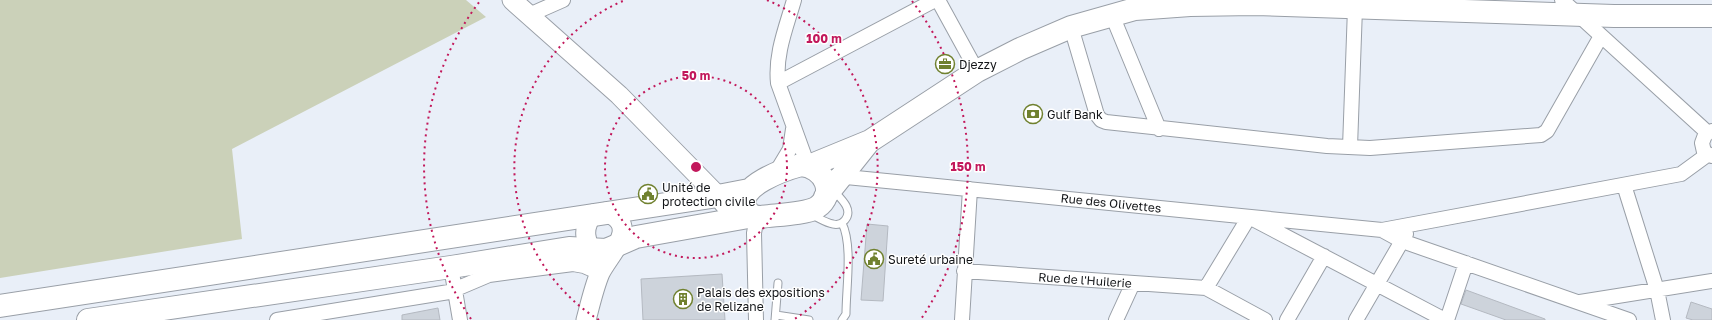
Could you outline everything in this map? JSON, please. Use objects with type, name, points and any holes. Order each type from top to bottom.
[{"type":"main road","points":[[88,320],[451,267],[515,264],[569,248],[606,250],[636,237],[749,217],[805,211],[817,207],[823,179],[870,141],[977,71],[1020,49],[1071,27],[1112,15],[1135,5],[1190,5],[1255,2],[1355,8],[1450,5],[1532,6],[1569,7],[1614,16],[1712,16]]},
{"type":"main road","points":[[823,179],[870,141]]},
{"type":"main road","points":[[0,306],[718,196],[749,190],[774,175],[794,167],[823,179]]},
{"type":"main road","points":[[749,190],[744,200],[749,217]]},
{"type":"main road","points":[[509,228],[515,264]]},
{"type":"street","points":[[512,0],[619,95],[718,196],[749,217],[754,233],[756,320]]},
{"type":"street","points":[[529,15],[563,0]]},
{"type":"street","points":[[794,0],[778,56],[778,83],[793,127],[823,179]]},
{"type":"street","points":[[778,83],[936,0],[977,71]]},
{"type":"street","points":[[1382,230],[1681,174],[1710,156],[1704,152],[1702,139],[1710,132],[1569,7]]},
{"type":"street","points":[[1350,147],[1355,8]]},
{"type":"street","points":[[1112,15],[1159,129]]},
{"type":"street","points":[[1071,27],[1098,115],[1101,120],[1106,122],[1159,129],[1327,146],[1370,148],[1541,135],[1548,131],[1601,36]]},
{"type":"street","points":[[774,175],[790,150],[793,127]]},
{"type":"street","name":"Rue des Olivettes","points":[[823,179],[970,189],[1382,230]]},
{"type":"street","points":[[1624,185],[1657,290],[1663,320]]},
{"type":"street","points":[[962,320],[970,189]]},
{"type":"street","points":[[586,320],[600,273],[617,246],[622,234],[622,228],[616,218],[600,213],[586,225],[585,232],[600,273]]},
{"type":"street","points":[[1265,320],[1206,288],[1249,217],[1446,320],[1466,264]]},
{"type":"street","points":[[1356,320],[1411,224]]},
{"type":"street","points":[[1382,230],[1402,241],[1629,320]]},
{"type":"street","points":[[1287,320],[1324,256]]},
{"type":"street","points":[[277,320],[455,290],[515,264],[573,264],[584,266],[600,273]]},
{"type":"street","points":[[451,267],[460,320]]},
{"type":"street","name":"Rue de l'Huilerie","points":[[964,271],[1206,288]]},
{"type":"street","points":[[1577,302],[1712,281]]},
{"type":"street","points":[[1116,320],[1133,283]]},
{"type":"lane","points":[[805,211],[834,225],[842,223],[847,216],[847,208],[823,179]]},
{"type":"lane","points":[[842,223],[846,232],[848,247],[846,314],[842,320]]},
{"type":"lane","points":[[778,283],[776,318],[809,320]]},
{"type":"green space","points":[[0,0],[466,0],[486,17],[232,149],[242,239],[0,278]]},
{"type":"building","points":[[867,224],[888,226],[883,301],[861,300]]},
{"type":"building","name":"Palais des expositions de Relizane","points":[[722,274],[725,320],[643,320],[641,279]]},
{"type":"building","points":[[1466,290],[1545,320],[1506,320],[1461,304]]},
{"type":"building","points":[[1691,302],[1712,309],[1712,320],[1693,320],[1686,318]]},
{"type":"building","points":[[438,308],[440,320],[402,320],[402,315]]},
{"type":"place","name":"Djezzy","points":[[945,64]]},
{"type":"place","name":"Gulf Bank","points":[[1033,114]]},
{"type":"place","name":"Unité de protection civile","points":[[648,194]]},
{"type":"place","name":"Sureté urbaine","points":[[874,259]]},
{"type":"place","name":"Palais des expositions de Relizane","points":[[683,299]]}]
